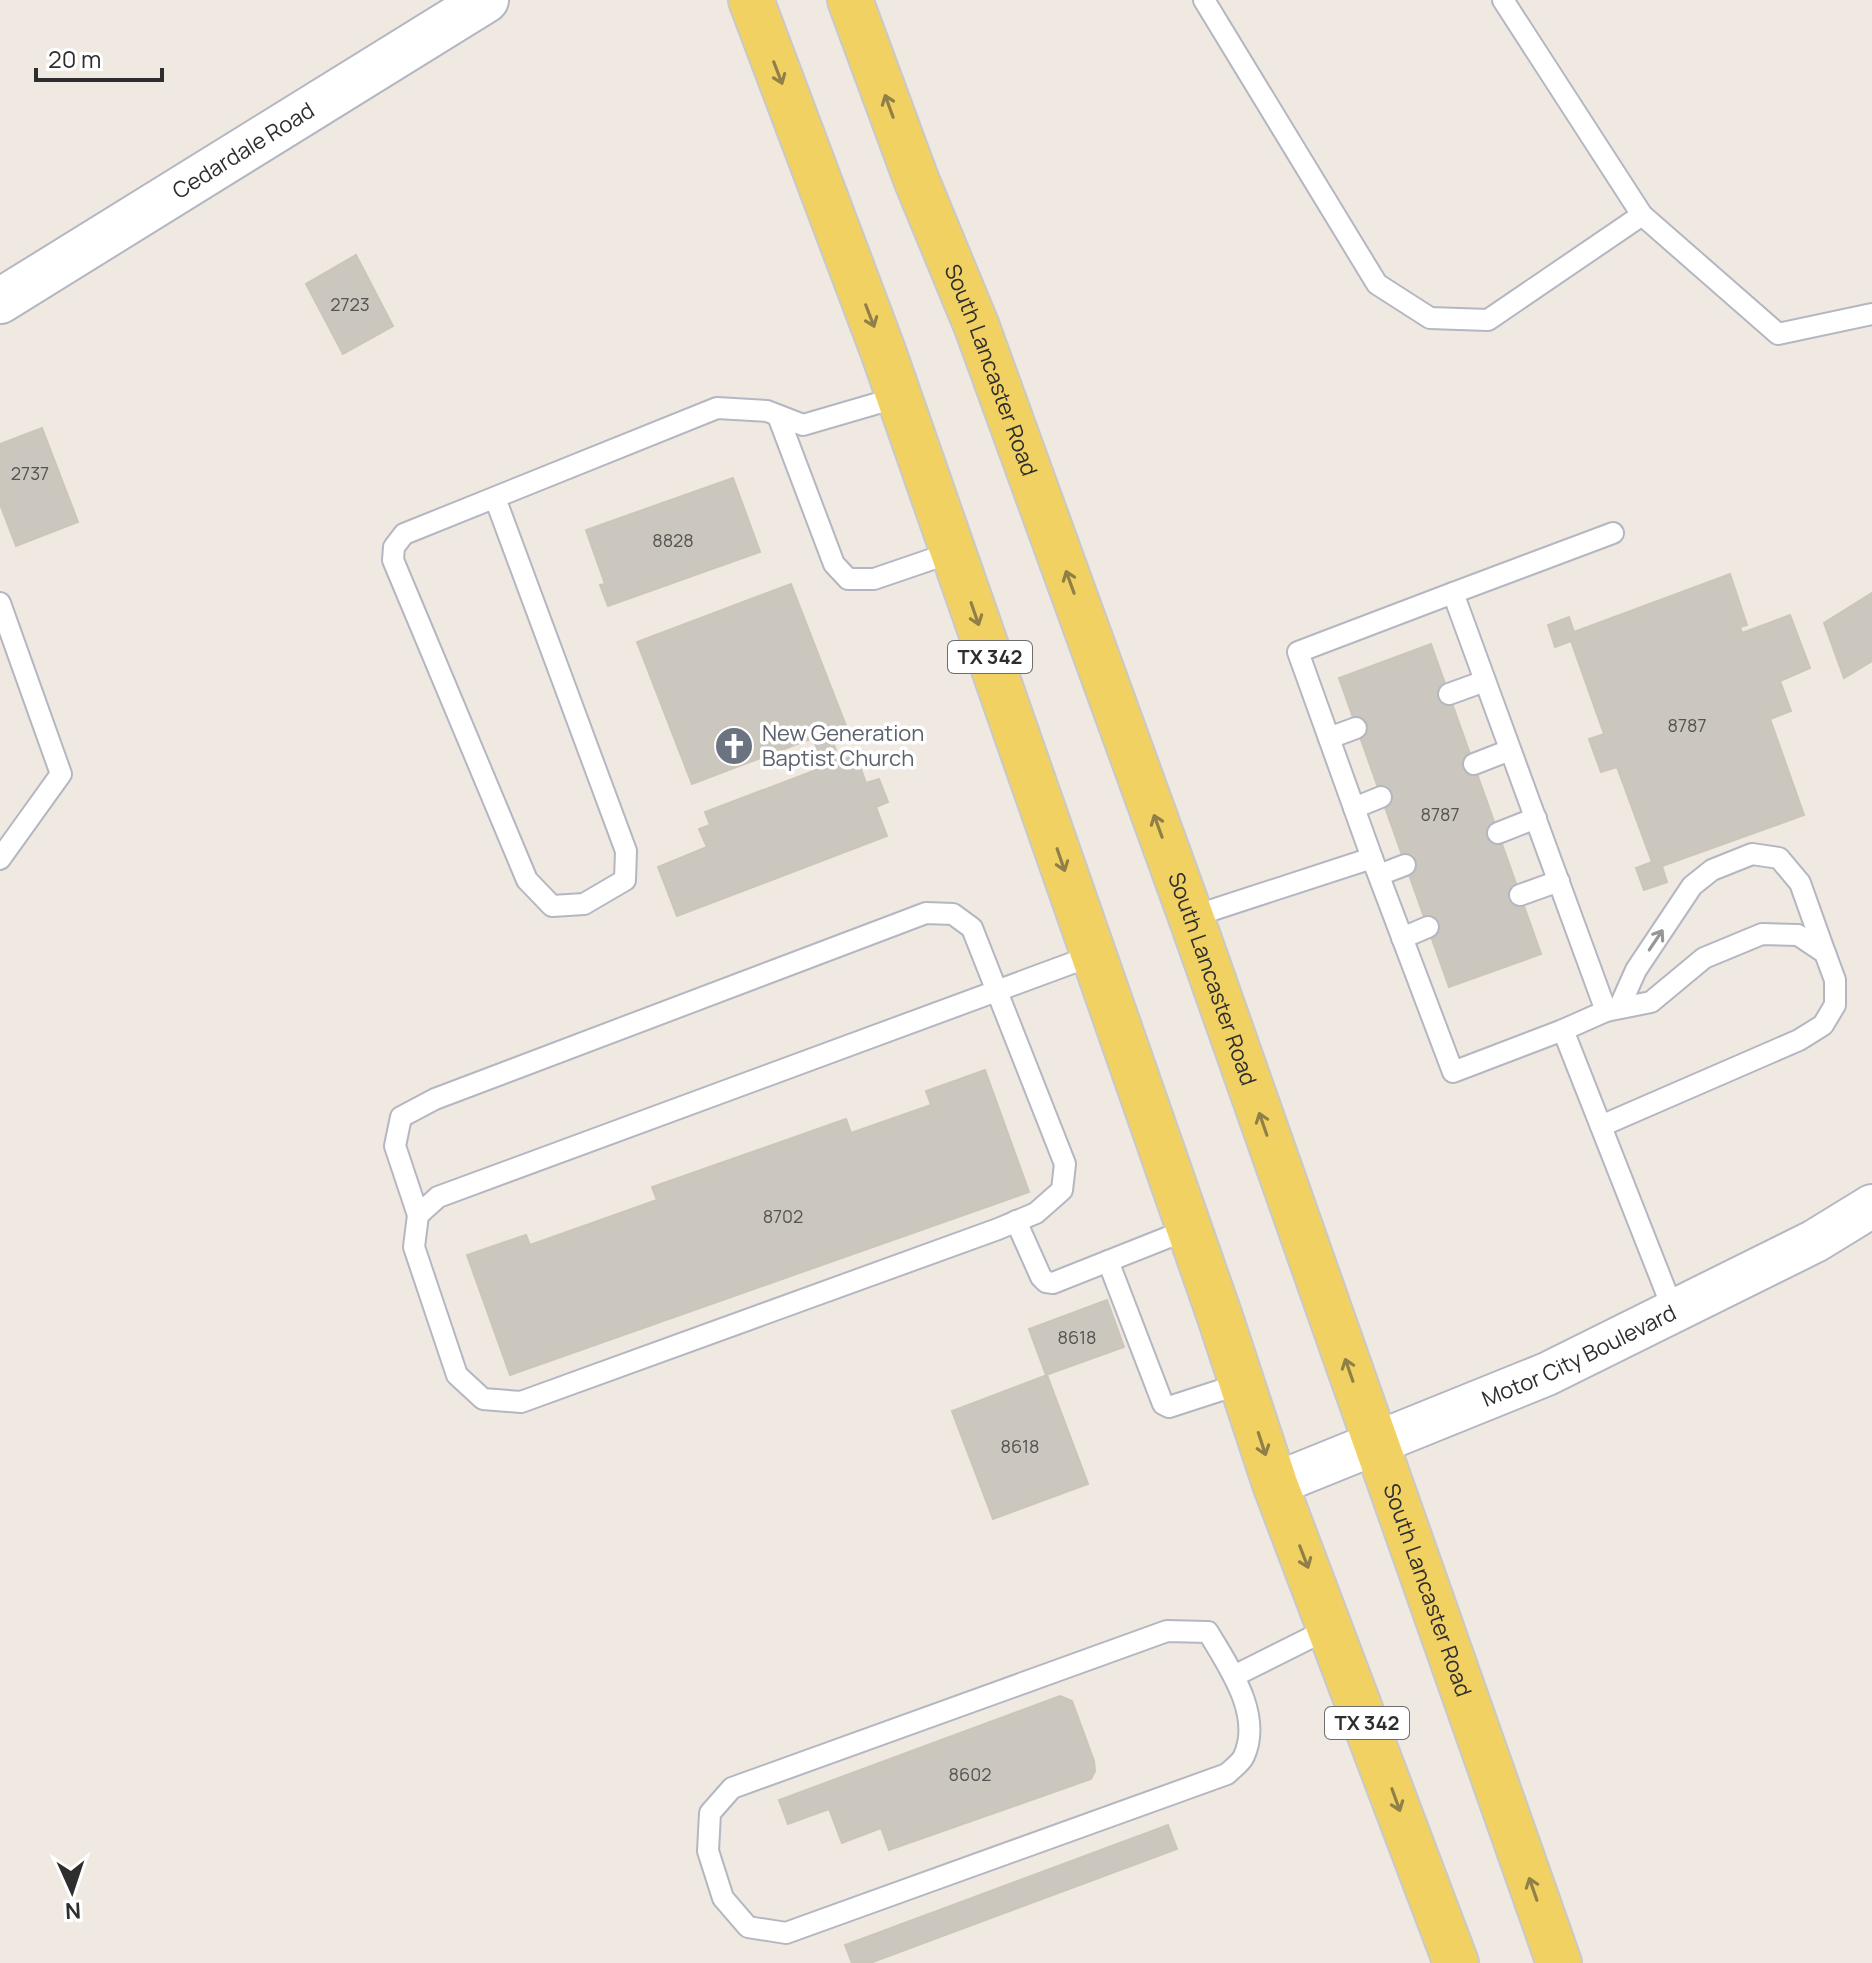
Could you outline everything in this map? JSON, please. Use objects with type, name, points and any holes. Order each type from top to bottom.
[{"type":"main road","name":"TX 342","points":[[751,0],[899,397],[1243,1383],[1275,1484],[1332,1627],[1456,1963]]},
{"type":"main road","name":"South Lancaster Road","points":[[850,0],[916,179],[977,327],[1191,917],[1559,1963]]},
{"type":"street","name":"Cedardale Road","points":[[0,301],[486,0]]},
{"type":"street","name":"Motor City Boulevard","points":[[1275,1484],[1547,1374],[1815,1241],[1872,1206]]},
{"type":"lane","points":[[1204,0],[1377,284],[1430,318],[1488,320],[1642,215]]},
{"type":"lane","points":[[1503,0],[1642,215],[1778,334],[1872,314]]},
{"type":"lane","points":[[495,498],[626,851],[625,880],[584,904],[552,906],[527,880],[393,560],[394,547],[404,534],[717,408],[767,411],[803,425],[899,397]]},
{"type":"lane","points":[[778,416],[834,564],[848,579],[874,579],[953,552]]},
{"type":"lane","points":[[1613,533],[1298,652],[1453,1072],[1612,1010],[1651,1002],[1704,958],[1762,934],[1798,935],[1825,953]]},
{"type":"lane","points":[[1453,593],[1559,881],[1612,1010]]},
{"type":"lane","points":[[0,603],[61,774],[0,859]]},
{"type":"lane","points":[[1449,694],[1485,681]]},
{"type":"lane","points":[[1329,738],[1356,728]]},
{"type":"lane","points":[[1474,764],[1510,750]]},
{"type":"lane","points":[[1354,808],[1381,797]]},
{"type":"lane","points":[[1498,833],[1536,818]]},
{"type":"lane","points":[[1601,1126],[1799,1040],[1823,1025],[1835,1005],[1835,980],[1800,883],[1779,858],[1752,854],[1712,870],[1692,886],[1612,1010]]},
{"type":"lane","points":[[1191,917],[1375,866],[1405,865]]},
{"type":"lane","points":[[1520,895],[1559,881]]},
{"type":"lane","points":[[926,913],[953,914],[972,928],[996,991],[1065,1164],[1062,1190],[1036,1213],[521,1402],[483,1399],[457,1375],[414,1247],[418,1215],[395,1146],[401,1117],[435,1099],[926,913]]},
{"type":"lane","points":[[1402,938],[1428,927]]},
{"type":"lane","points":[[418,1215],[438,1197],[1094,955]]},
{"type":"lane","points":[[1563,1030],[1674,1312]]},
{"type":"lane","points":[[1016,1221],[1041,1277],[1053,1283],[1189,1229]]},
{"type":"lane","points":[[1108,1261],[1163,1404],[1169,1407],[1243,1383]]},
{"type":"lane","points":[[1234,1676],[1332,1627]]},
{"type":"lane","points":[[1167,1631],[1208,1632],[1234,1676],[1248,1715],[1248,1744],[1243,1759],[1227,1774],[786,1933],[748,1927],[723,1898],[708,1851],[710,1813],[732,1788],[1167,1631]]},
{"type":"building","points":[[356,255],[393,326],[343,354],[306,284]]},
{"type":"building","points":[[42,428],[78,522],[16,546],[0,504],[0,444]]},
{"type":"building","points":[[733,478],[760,552],[608,606],[600,585],[605,584],[586,530]]},
{"type":"building","points":[[1730,574],[1747,625],[1740,627],[1742,633],[1790,615],[1810,668],[1780,681],[1791,711],[1770,719],[1804,815],[1662,866],[1667,882],[1644,890],[1636,868],[1652,862],[1617,767],[1601,772],[1589,739],[1604,734],[1571,641],[1555,647],[1548,625],[1569,617],[1574,632]]},
{"type":"building","name":"New Generation Baptist Church","points":[[791,584],[846,726],[829,732],[840,761],[856,755],[866,783],[879,779],[888,802],[876,807],[887,836],[677,916],[658,867],[707,847],[699,829],[710,825],[705,812],[824,767],[813,738],[692,784],[637,642]]},
{"type":"building","points":[[1872,593],[1872,661],[1844,678],[1824,623]]},
{"type":"building","points":[[1431,644],[1541,954],[1449,987],[1339,678]]},
{"type":"building","points":[[985,1070],[1029,1192],[510,1375],[467,1255],[526,1235],[530,1245],[657,1200],[652,1187],[846,1119],[851,1133],[931,1105],[926,1091]]},
{"type":"building","points":[[1107,1300],[1124,1347],[1046,1375],[1029,1329]]},
{"type":"building","points":[[1047,1375],[1088,1484],[993,1519],[952,1411]]},
{"type":"building","points":[[1060,1696],[1072,1701],[1094,1761],[1095,1771],[1091,1779],[889,1850],[881,1828],[842,1843],[829,1809],[788,1824],[779,1800]]},
{"type":"building","points":[[1168,1825],[1177,1849],[870,1963],[852,1963],[845,1945]]},
{"type":"place","name":"New Generation Baptist Church","points":[[734,746]]}]
